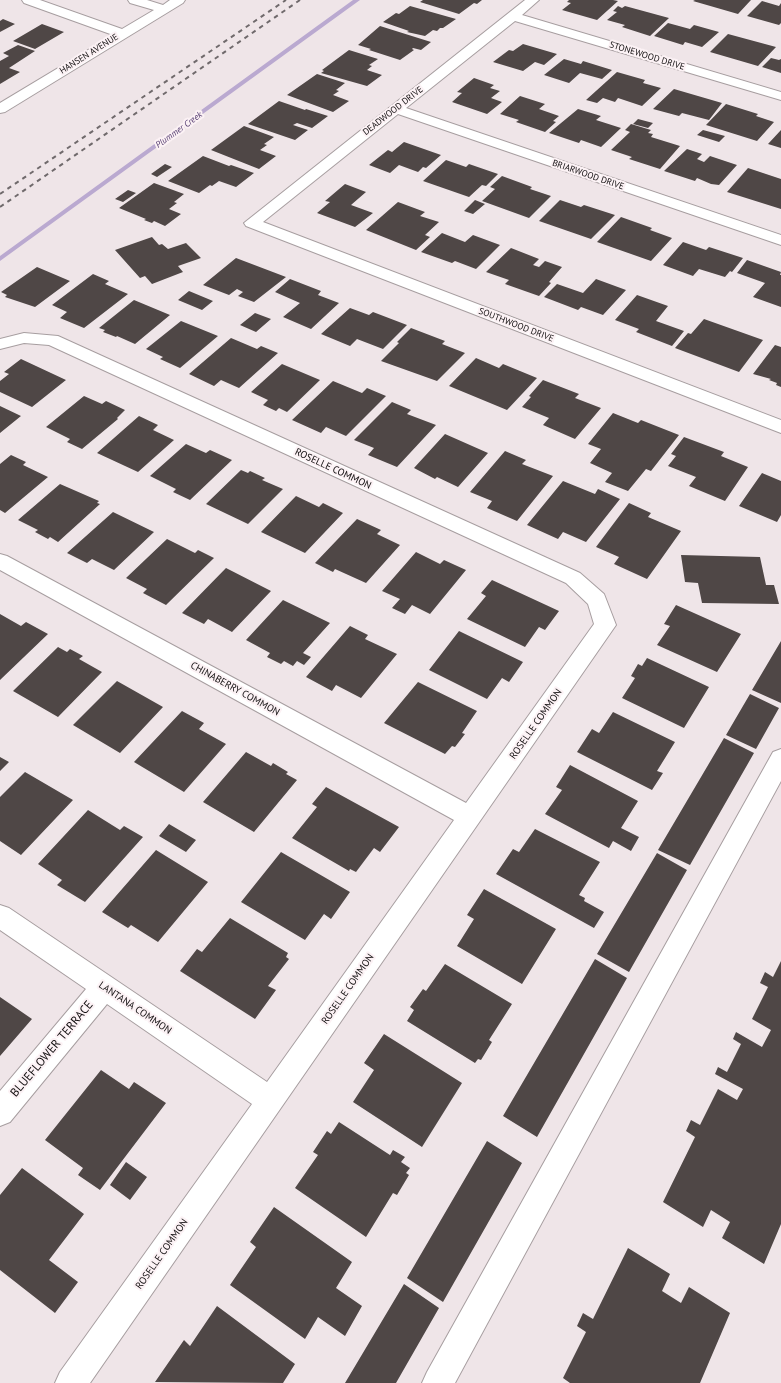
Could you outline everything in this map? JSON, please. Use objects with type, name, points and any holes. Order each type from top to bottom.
[{"type":"street","points":[[28,0],[123,34]]},
{"type":"street","points":[[134,0],[164,9]]},
{"type":"street","name":"HANSEN AVENUE","points":[[0,109],[179,0]]},
{"type":"street","name":"DEADWOOD DRIVE","points":[[252,223],[533,0]]},
{"type":"street","name":"STONEWOOD DRIVE","points":[[513,16],[781,96]]},
{"type":"street","name":"BRIARWOOD DRIVE","points":[[396,109],[781,240]]},
{"type":"street","name":"SOUTHWOOD DRIVE","points":[[252,223],[781,427]]},
{"type":"street","name":"ROSELLE COMMON","points":[[0,344],[24,338],[52,340],[573,578],[597,600],[605,625],[71,1383]]},
{"type":"street","name":"CHINABERRY COMMON","points":[[0,561],[470,817]]},
{"type":"street","points":[[438,1383],[781,759]]},
{"type":"street","name":"LANTANA COMMON","points":[[0,916],[270,1100]]},
{"type":"street","name":"BLUEFLOWER TERRACE","points":[[0,1112],[104,987]]},
{"type":"building","points":[[423,0],[482,0],[477,4],[474,3],[459,14],[420,2]]},
{"type":"building","points":[[569,0],[618,1],[597,20],[562,10],[571,3],[567,2]]},
{"type":"building","points":[[751,0],[738,14],[693,1]]},
{"type":"building","points":[[762,1],[779,6],[781,3],[781,23],[779,25],[747,16]]},
{"type":"building","points":[[410,6],[456,19],[443,28],[440,28],[437,31],[433,30],[425,36],[407,32],[409,31],[383,22],[396,13],[399,14]]},
{"type":"building","points":[[618,6],[622,8],[625,6],[669,18],[650,36],[622,27],[625,25],[607,20],[617,12],[613,11]]},
{"type":"building","points":[[3,19],[15,24],[0,32],[0,21]]},
{"type":"building","points":[[668,23],[690,29],[694,25],[719,32],[702,47],[685,42],[683,45],[654,36]]},
{"type":"building","points":[[42,24],[64,32],[35,49],[13,41]]},
{"type":"building","points":[[380,26],[431,42],[421,50],[413,48],[412,49],[414,50],[400,60],[358,45]]},
{"type":"building","points":[[728,34],[776,47],[758,66],[710,52]]},
{"type":"building","points":[[523,44],[557,54],[544,65],[535,62],[523,71],[493,62],[509,50],[513,51]]},
{"type":"building","points":[[18,45],[35,51],[9,68],[20,72],[0,84],[0,61],[9,56],[3,53]]},
{"type":"building","points":[[349,50],[378,59],[369,65],[372,66],[367,70],[382,75],[367,86],[321,73],[324,71],[322,70]]},
{"type":"building","points":[[771,58],[781,59],[781,73],[762,67]]},
{"type":"building","points":[[564,59],[581,64],[583,61],[612,70],[602,79],[580,73],[569,83],[544,75]]},
{"type":"building","points":[[617,72],[645,80],[643,83],[661,88],[642,106],[618,98],[615,102],[603,98],[597,103],[586,100]]},
{"type":"building","points":[[317,74],[345,83],[336,90],[339,91],[333,95],[349,101],[333,112],[287,95]]},
{"type":"building","points":[[474,78],[494,85],[490,88],[500,91],[491,98],[502,102],[487,114],[452,102],[462,93],[457,92]]},
{"type":"building","points":[[674,89],[722,103],[709,120],[682,113],[679,116],[653,109]]},
{"type":"building","points":[[520,96],[545,104],[539,109],[559,116],[553,121],[556,122],[545,132],[516,122],[519,120],[500,114]]},
{"type":"building","points":[[279,101],[328,116],[312,128],[297,123],[293,125],[308,130],[295,140],[248,124]]},
{"type":"building","points":[[726,104],[758,114],[756,116],[774,122],[757,141],[706,125]]},
{"type":"building","points":[[578,109],[601,116],[596,120],[621,128],[601,147],[581,140],[579,143],[549,133]]},
{"type":"building","points":[[638,119],[653,123],[648,128],[633,124]]},
{"type":"building","points":[[631,124],[651,130],[648,133],[653,134],[651,137],[680,146],[660,169],[629,159],[632,157],[611,150],[630,132],[625,130]]},
{"type":"building","points":[[244,126],[274,137],[264,144],[267,145],[260,150],[276,156],[259,169],[211,150]]},
{"type":"building","points":[[703,130],[725,136],[719,142],[697,135]]},
{"type":"building","points":[[781,130],[781,148],[768,144]]},
{"type":"building","points":[[404,142],[441,155],[426,168],[423,167],[418,172],[399,165],[390,173],[369,165],[388,150],[392,152]]},
{"type":"building","points":[[687,149],[702,154],[697,159],[704,162],[710,156],[737,165],[719,185],[711,184],[697,178],[695,181],[664,171]]},
{"type":"building","points":[[203,156],[229,166],[231,165],[254,173],[236,187],[219,181],[212,186],[210,185],[199,193],[168,181]]},
{"type":"building","points":[[446,160],[466,167],[469,164],[498,174],[486,186],[482,185],[469,197],[423,181]]},
{"type":"building","points":[[165,164],[172,167],[157,177],[151,174]]},
{"type":"building","points":[[748,168],[781,179],[781,209],[727,192]]},
{"type":"building","points":[[502,176],[532,187],[530,189],[551,196],[529,218],[482,201],[495,189],[490,187]]},
{"type":"building","points":[[154,183],[184,194],[174,202],[177,203],[169,209],[181,214],[165,226],[154,221],[152,223],[144,220],[146,219],[119,208]]},
{"type":"building","points":[[345,184],[366,192],[351,205],[373,213],[355,227],[317,213],[330,202],[325,201]]},
{"type":"building","points":[[128,190],[136,193],[123,202],[115,199]]},
{"type":"building","points":[[475,200],[485,204],[473,214],[464,211]]},
{"type":"building","points":[[560,200],[581,207],[584,205],[615,215],[591,239],[539,221]]},
{"type":"building","points":[[398,202],[425,212],[420,216],[439,222],[425,235],[430,237],[416,250],[366,230]]},
{"type":"building","points":[[621,217],[652,228],[650,230],[672,238],[651,261],[597,242]]},
{"type":"building","points":[[442,233],[465,242],[473,235],[500,245],[476,269],[455,261],[452,263],[421,252]]},
{"type":"building","points":[[152,237],[159,245],[162,244],[168,249],[186,243],[201,258],[178,266],[183,272],[152,284],[145,276],[140,278],[115,250]]},
{"type":"building","points":[[683,242],[706,250],[709,247],[743,258],[732,272],[730,271],[725,277],[699,269],[693,276],[663,265]]},
{"type":"building","points":[[511,248],[539,259],[533,265],[539,267],[545,261],[562,267],[549,282],[551,283],[539,296],[505,284],[509,280],[486,272]]},
{"type":"building","points":[[236,258],[286,277],[254,302],[238,296],[243,292],[237,289],[229,295],[203,285]]},
{"type":"building","points":[[747,260],[781,272],[781,307],[753,297],[765,283],[737,273]]},
{"type":"building","points":[[37,267],[70,281],[35,307],[5,297],[7,295],[1,292]]},
{"type":"building","points":[[93,274],[109,281],[105,284],[128,294],[84,328],[60,318],[67,312],[52,305]]},
{"type":"building","points":[[290,279],[321,291],[318,295],[339,303],[311,329],[283,317],[300,303],[275,292]]},
{"type":"building","points":[[596,279],[626,290],[603,315],[581,307],[578,310],[544,297],[557,284],[583,293]]},
{"type":"building","points":[[189,291],[213,301],[202,310],[178,300]]},
{"type":"building","points":[[637,295],[668,306],[656,321],[684,331],[672,346],[636,332],[639,329],[615,320]]},
{"type":"building","points":[[134,300],[170,315],[135,344],[103,332],[105,330],[99,328]]},
{"type":"building","points":[[350,308],[369,315],[373,312],[407,325],[383,349],[357,339],[350,346],[321,334]]},
{"type":"building","points":[[255,313],[271,319],[256,332],[240,325]]},
{"type":"building","points":[[704,319],[763,340],[739,372],[675,348],[688,333],[691,334]]},
{"type":"building","points":[[181,321],[218,336],[180,368],[160,359],[163,357],[146,349]]},
{"type":"building","points":[[411,328],[445,341],[442,344],[465,353],[437,381],[381,361],[399,343],[397,342]]},
{"type":"building","points":[[231,338],[257,349],[261,346],[278,353],[239,388],[221,380],[214,386],[189,374]]},
{"type":"building","points":[[775,345],[781,347],[781,387],[776,385],[777,383],[769,380],[771,379],[753,374]]},
{"type":"building","points":[[476,358],[499,368],[503,364],[537,378],[507,410],[449,386]]},
{"type":"building","points":[[21,359],[66,380],[32,407],[0,392],[0,381],[9,374],[4,372]]},
{"type":"building","points":[[282,364],[320,380],[287,412],[279,408],[276,411],[263,405],[268,400],[251,392]]},
{"type":"building","points":[[543,380],[579,394],[575,398],[601,408],[575,439],[543,425],[549,418],[522,407],[531,397],[529,396]]},
{"type":"building","points":[[333,381],[362,393],[367,388],[386,396],[346,436],[326,427],[321,433],[292,420]]},
{"type":"building","points":[[84,396],[102,404],[106,401],[125,410],[117,418],[118,419],[82,449],[67,442],[70,439],[46,427]]},
{"type":"building","points":[[392,402],[411,410],[407,414],[436,425],[397,467],[368,455],[374,448],[354,440]]},
{"type":"building","points":[[0,406],[21,416],[0,433]]},
{"type":"building","points":[[613,413],[638,423],[641,420],[679,435],[651,471],[646,469],[628,491],[605,482],[612,473],[590,463],[601,449],[588,444]]},
{"type":"building","points":[[139,416],[158,425],[153,430],[174,440],[138,472],[97,453]]},
{"type":"building","points":[[445,434],[488,453],[458,487],[437,477],[435,479],[414,468]]},
{"type":"building","points":[[684,437],[724,452],[721,456],[748,467],[725,501],[689,486],[696,477],[668,466],[676,456],[671,454]]},
{"type":"building","points":[[186,444],[206,453],[210,450],[232,460],[190,500],[173,492],[176,489],[150,476]]},
{"type":"building","points":[[505,451],[526,460],[522,464],[553,476],[517,521],[487,508],[492,501],[470,492]]},
{"type":"building","points":[[11,455],[26,462],[23,465],[48,477],[5,513],[0,510],[0,464]]},
{"type":"building","points":[[241,470],[248,473],[250,471],[265,478],[262,480],[283,489],[248,524],[206,504]]},
{"type":"building","points":[[762,473],[781,481],[781,515],[777,522],[739,506]]},
{"type":"building","points":[[563,481],[595,494],[598,489],[620,499],[586,542],[563,532],[558,539],[527,525]]},
{"type":"building","points":[[60,484],[99,501],[97,503],[100,504],[58,542],[50,537],[48,539],[35,532],[38,530],[18,520]]},
{"type":"building","points":[[296,496],[319,507],[323,503],[343,513],[305,553],[261,532]]},
{"type":"building","points":[[629,503],[651,513],[648,517],[681,531],[647,579],[614,564],[619,557],[596,547]]},
{"type":"building","points":[[113,512],[154,532],[114,570],[92,559],[87,563],[67,553]]},
{"type":"building","points":[[357,519],[381,530],[377,534],[400,545],[366,583],[335,569],[333,572],[315,563]]},
{"type":"building","points":[[167,539],[195,553],[198,550],[214,558],[166,605],[143,593],[147,589],[126,578]]},
{"type":"building","points":[[416,552],[440,564],[444,560],[466,570],[430,614],[412,605],[405,614],[392,608],[400,599],[382,591]]},
{"type":"building","points":[[681,555],[760,557],[766,585],[774,585],[779,604],[702,603],[698,583],[685,582]]},
{"type":"building","points":[[226,568],[271,591],[232,632],[208,619],[204,624],[182,613]]},
{"type":"building","points":[[492,580],[559,611],[545,630],[539,627],[525,647],[467,619],[486,596],[481,593]]},
{"type":"building","points":[[283,600],[330,623],[303,653],[311,657],[304,665],[297,661],[293,666],[284,661],[281,664],[267,657],[270,653],[246,640]]},
{"type":"building","points":[[676,605],[741,634],[717,672],[657,645],[670,626],[664,624]]},
{"type":"building","points":[[0,614],[21,626],[26,622],[48,634],[0,680]]},
{"type":"building","points":[[350,626],[368,635],[365,639],[397,654],[361,698],[336,685],[332,691],[306,677]]},
{"type":"building","points":[[459,631],[523,662],[509,682],[502,678],[487,699],[429,670]]},
{"type":"building","points":[[781,641],[781,703],[752,690]]},
{"type":"building","points":[[58,647],[67,652],[70,649],[83,656],[79,659],[102,672],[58,717],[13,691]]},
{"type":"building","points":[[647,658],[709,687],[684,728],[622,698],[635,678],[631,676],[638,664],[642,666]]},
{"type":"building","points":[[117,681],[163,707],[120,753],[73,725]]},
{"type":"building","points":[[418,682],[477,711],[462,733],[465,734],[455,747],[452,746],[445,754],[384,723]]},
{"type":"building","points":[[750,694],[779,708],[756,749],[726,735]]},
{"type":"building","points":[[182,711],[204,723],[199,729],[226,744],[184,792],[134,762]]},
{"type":"building","points":[[613,712],[675,742],[657,771],[663,773],[652,790],[577,752],[592,729],[599,733]]},
{"type":"building","points":[[724,738],[754,753],[690,865],[658,850]]},
{"type":"building","points":[[246,752],[271,766],[273,763],[288,772],[286,774],[297,780],[254,832],[203,802]]},
{"type":"building","points":[[0,757],[9,762],[0,771]]},
{"type":"building","points":[[570,765],[638,801],[621,828],[639,837],[631,851],[613,841],[609,848],[545,814],[562,790],[556,787]]},
{"type":"building","points":[[25,772],[73,800],[21,855],[0,841],[0,797]]},
{"type":"building","points":[[326,787],[399,827],[380,852],[374,848],[356,872],[350,869],[349,871],[292,838],[317,807],[312,804]]},
{"type":"building","points":[[88,810],[120,830],[124,826],[143,837],[85,902],[57,885],[62,880],[38,864]]},
{"type":"building","points":[[169,824],[196,840],[186,852],[159,836]]},
{"type":"building","points":[[535,829],[600,862],[579,895],[585,898],[584,901],[604,912],[594,928],[496,874],[513,849],[519,852]]},
{"type":"building","points":[[156,850],[208,882],[158,942],[131,925],[128,928],[102,912]]},
{"type":"building","points":[[281,852],[350,892],[331,919],[324,914],[305,940],[241,902]]},
{"type":"building","points":[[657,853],[687,870],[629,972],[597,954]]},
{"type":"building","points":[[484,889],[556,929],[522,984],[457,946],[474,919],[467,915]]},
{"type":"building","points":[[230,918],[288,953],[286,957],[289,959],[268,986],[276,990],[255,1019],[180,971],[197,949],[202,952]]},
{"type":"building","points":[[595,959],[627,978],[537,1137],[503,1116]]},
{"type":"building","points":[[781,961],[781,1224],[764,1264],[722,1238],[730,1222],[711,1210],[703,1227],[663,1202],[695,1137],[686,1131],[691,1120],[700,1125],[718,1089],[737,1100],[743,1089],[715,1074],[718,1067],[727,1072],[741,1044],[733,1039],[736,1032],[762,1047],[771,1030],[752,1019],[768,987],[760,983],[765,972],[773,977]]},
{"type":"building","points":[[445,964],[512,1004],[489,1040],[492,1042],[481,1060],[478,1059],[475,1063],[407,1021],[414,1010],[410,1007],[423,989],[426,991]]},
{"type":"building","points":[[0,997],[32,1019],[0,1056]]},
{"type":"building","points":[[384,1034],[462,1083],[422,1147],[353,1102],[374,1070],[364,1063]]},
{"type":"building","points":[[101,1070],[129,1089],[134,1082],[166,1103],[100,1190],[78,1175],[83,1168],[45,1140]]},
{"type":"building","points":[[339,1122],[390,1155],[393,1150],[405,1157],[401,1162],[410,1168],[406,1173],[409,1175],[397,1195],[393,1193],[366,1237],[295,1188],[318,1155],[313,1152],[327,1131],[331,1134]]},
{"type":"building","points":[[487,1141],[522,1163],[443,1302],[407,1278]]},
{"type":"building","points":[[126,1162],[147,1177],[130,1200],[110,1185]]},
{"type":"building","points":[[22,1168],[84,1214],[49,1260],[78,1282],[55,1313],[0,1270],[0,1195]]},
{"type":"building","points":[[274,1207],[352,1262],[336,1288],[362,1306],[345,1336],[318,1317],[305,1339],[230,1285],[256,1247],[250,1242]]},
{"type":"building","points":[[628,1248],[670,1274],[662,1291],[681,1303],[689,1287],[730,1313],[700,1383],[570,1383],[563,1378],[586,1332],[577,1326],[583,1313],[593,1319]]},
{"type":"building","points":[[404,1284],[439,1308],[396,1383],[345,1383]]},
{"type":"building","points":[[217,1306],[295,1364],[283,1383],[155,1382],[184,1340],[190,1346]]},
{"type":"waterway","name":"Plummer Creek","points":[[0,259],[357,0]]},
{"type":"railway","points":[[0,194],[286,0]]},
{"type":"railway","points":[[0,207],[300,0]]}]
